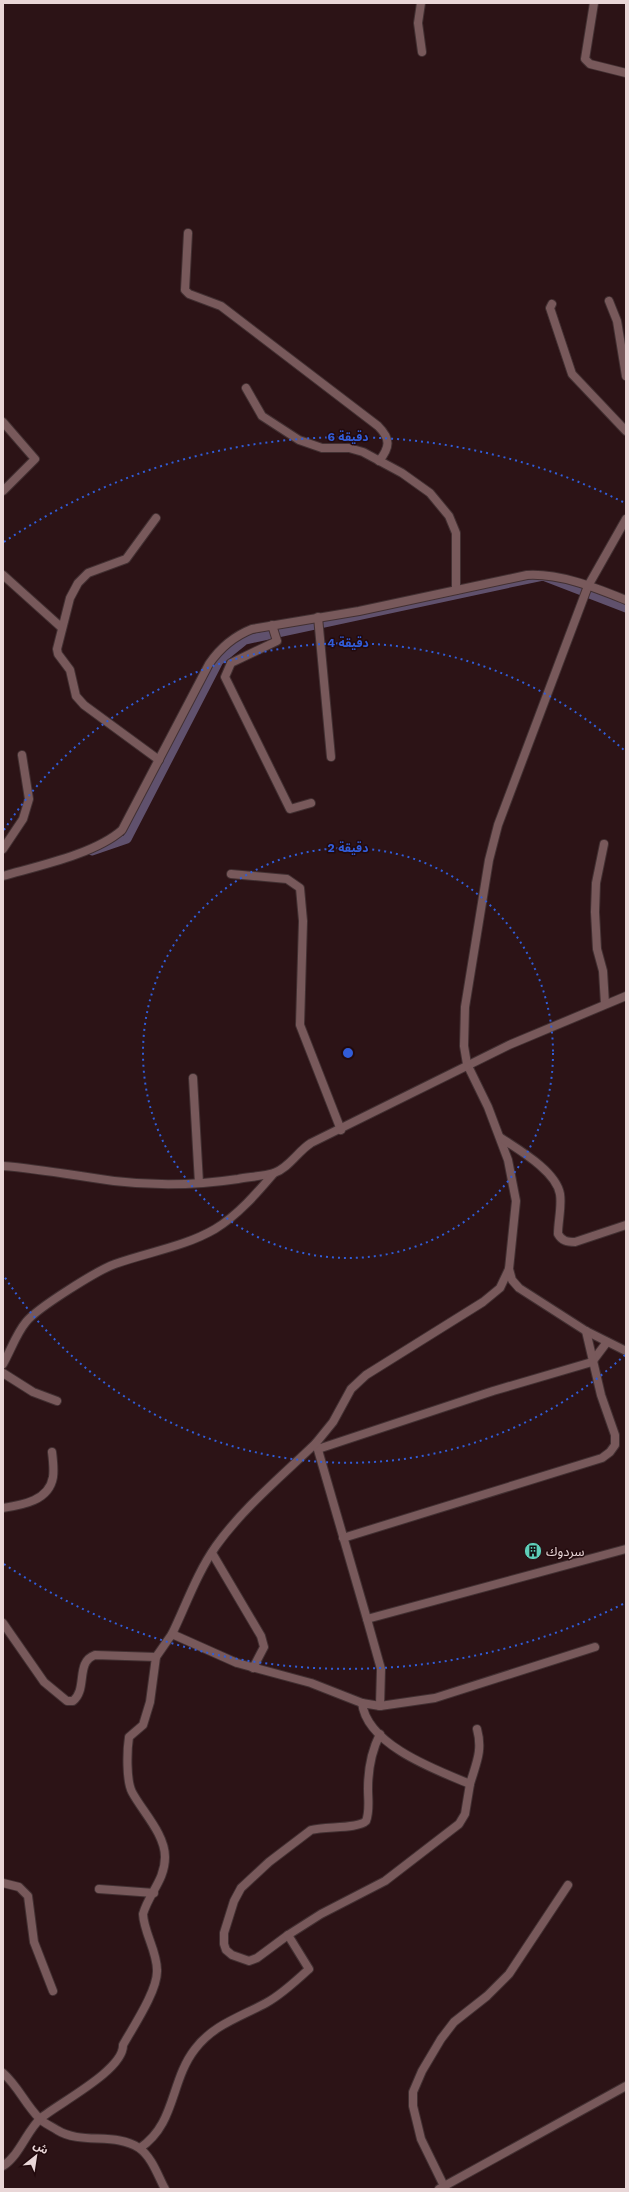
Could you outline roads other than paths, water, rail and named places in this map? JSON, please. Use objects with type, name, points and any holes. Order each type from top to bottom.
[{"type":"street","points":[[421,3],[418,23],[422,52]]},
{"type":"street","points":[[594,3],[585,59],[590,64],[626,73]]},
{"type":"street","points":[[188,233],[184,290],[189,294],[221,306],[335,391],[378,426],[386,434],[389,442],[386,451],[379,461]]},
{"type":"street","points":[[608,301],[617,321],[626,376]]},
{"type":"street","points":[[552,304],[550,308],[572,374],[626,431]]},
{"type":"street","points":[[246,388],[262,416],[299,440],[322,448],[349,448],[402,473],[426,489],[439,502],[449,516],[456,532],[456,590]]},
{"type":"street","points":[[3,422],[35,459],[3,491]]},
{"type":"street","points":[[156,518],[132,554],[126,559],[88,573],[78,583],[70,598],[57,649],[58,654],[70,670],[76,696],[84,705],[159,760]]},
{"type":"street","points":[[3,2166],[21,2146],[40,2119],[94,2083],[123,2051],[123,2045],[148,2000],[156,1980],[157,1970],[144,1914],[162,1876],[165,1855],[154,1826],[131,1789],[127,1752],[129,1737],[143,1725],[150,1702],[156,1657],[172,1634],[212,1553],[244,1513],[317,1446],[333,1422],[351,1389],[366,1375],[483,1302],[500,1288],[509,1269],[516,1201],[512,1174],[501,1138],[467,1064],[464,1046],[466,1007],[489,860],[507,799],[588,586],[626,519]]},
{"type":"street","points":[[3,876],[95,847],[113,838],[128,821],[209,664],[217,653],[241,633],[272,625],[359,611],[539,574],[588,586],[626,600]]},
{"type":"street","points":[[3,575],[62,628]]},
{"type":"street","points":[[318,617],[331,757]]},
{"type":"street","points":[[272,625],[277,641],[231,663],[225,676],[290,809],[311,803]]},
{"type":"street","points":[[3,849],[23,819],[28,804],[29,799],[22,755]]},
{"type":"street","points":[[604,844],[596,883],[595,912],[597,949],[603,971],[605,1004]]},
{"type":"street","points":[[231,874],[287,879],[300,888],[303,921],[300,1025],[341,1130]]},
{"type":"street","points":[[3,1364],[25,1322],[36,1312],[99,1271],[114,1264],[178,1246],[215,1229],[242,1207],[274,1173],[286,1165],[301,1149],[341,1130],[467,1064],[626,996]]},
{"type":"street","points":[[193,1078],[199,1183]]},
{"type":"street","points":[[501,1138],[520,1150],[550,1175],[556,1184],[560,1194],[558,1234],[560,1238],[567,1242],[575,1242],[626,1225]]},
{"type":"street","points":[[3,1166],[29,1167],[115,1181],[145,1184],[199,1183],[274,1173]]},
{"type":"street","points":[[509,1269],[512,1280],[519,1288],[586,1330],[626,1351]]},
{"type":"street","points":[[343,1538],[602,1458],[610,1452],[615,1446],[614,1435],[592,1362],[586,1330]]},
{"type":"street","points":[[317,1446],[592,1362],[607,1342]]},
{"type":"street","points":[[3,1373],[33,1392],[57,1401]]},
{"type":"street","points":[[317,1446],[381,1669],[380,1706]]},
{"type":"street","points":[[3,1508],[26,1505],[41,1496],[49,1488],[53,1477],[52,1452]]},
{"type":"street","points":[[367,1620],[626,1549]]},
{"type":"street","points":[[212,1553],[261,1636],[264,1648],[253,1668]]},
{"type":"street","points":[[3,1623],[44,1682],[67,1701],[73,1701],[77,1697],[80,1690],[84,1665],[91,1656],[156,1657]]},
{"type":"street","points":[[172,1634],[237,1663],[312,1683],[362,1703],[380,1706],[435,1698],[595,1647]]},
{"type":"street","points":[[362,1703],[363,1714],[380,1734],[417,1762],[470,1784]]},
{"type":"street","points":[[380,1734],[372,1752],[369,1768],[368,1814],[366,1821],[359,1825],[323,1826],[311,1830],[246,1881],[234,1901],[224,1933],[224,1944],[232,1956],[243,1960],[253,1960],[288,1935],[326,1911],[385,1881],[442,1839],[459,1824],[465,1814],[470,1784],[479,1753],[481,1742],[477,1729]]},
{"type":"street","points":[[3,1883],[19,1887],[28,1896],[34,1942],[53,1991]]},
{"type":"street","points":[[568,1885],[509,1974],[487,1996],[454,2022],[441,2039],[412,2092],[412,2106],[421,2139],[442,2188],[626,2086]]},
{"type":"street","points":[[99,1890],[154,1893]]},
{"type":"street","points":[[140,2148],[150,2142],[160,2127],[174,2099],[183,2065],[203,2039],[225,2022],[267,2002],[298,1980],[308,1969],[288,1935]]},
{"type":"street","points":[[3,2072],[40,2119],[68,2135],[118,2141],[140,2148],[151,2162],[165,2189]]},
{"type":"waterway","points":[[92,851],[127,839],[219,661],[245,640],[543,576],[626,608]]},
{"type":"place","name":"سردوك","points":[[533,1551]]}]
